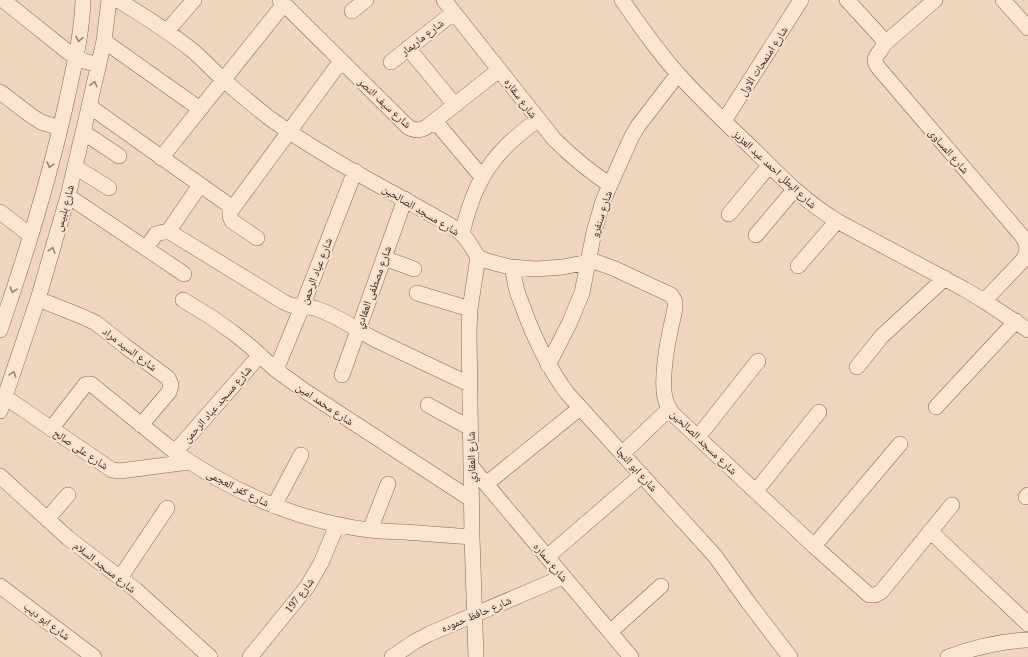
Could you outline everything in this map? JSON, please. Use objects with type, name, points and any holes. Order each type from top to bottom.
[{"type":"street","points":[[3,0],[76,57],[88,63],[99,66]]},
{"type":"street","points":[[0,330],[30,235],[60,128],[76,57],[83,0]]},
{"type":"street","name":"شارع بلبيس","points":[[2,404],[38,299],[68,196],[99,66],[109,0]]},
{"type":"street","name":"شارع مسجد الصالحين","points":[[118,0],[167,31],[194,52],[223,80],[254,105],[318,150],[453,227],[468,241],[478,257],[486,261],[523,269],[563,267],[596,262],[614,268],[671,295],[675,300],[676,306],[668,343],[664,381],[665,400],[669,408],[673,414],[814,546],[866,592],[872,595],[881,592],[930,531]]},
{"type":"street","points":[[167,31],[194,0]]},
{"type":"street","points":[[352,11],[366,0]]},
{"type":"street","name":"شارع سقاره","points":[[444,0],[554,139],[571,156],[610,185]]},
{"type":"street","name":"شارع البطل احمد عبد العزيز","points":[[622,0],[653,43],[678,74],[794,190],[815,207],[837,221],[984,300],[1028,330]]},
{"type":"street","name":"شارع امنمحات الاول","points":[[724,121],[801,0]]},
{"type":"street","points":[[848,0],[881,37],[884,44],[935,0]]},
{"type":"street","points":[[1003,0],[1028,28]]},
{"type":"street","points":[[162,158],[282,2]]},
{"type":"street","name":"شارع سيف النصر","points":[[282,2],[412,130],[424,129],[499,70]]},
{"type":"street","name":"شارع ماريمار","points":[[391,62],[453,13]]},
{"type":"street","points":[[104,41],[200,109]]},
{"type":"street","name":"شارع المساوى","points":[[884,44],[883,48],[876,56],[875,63],[877,66],[1026,242],[1027,251],[1024,259],[984,300]]},
{"type":"street","points":[[408,48],[455,105]]},
{"type":"street","points":[[257,238],[232,221],[230,212],[341,61]]},
{"type":"street","name":"شارع سنفرو","points":[[548,365],[569,324],[582,293],[594,232],[610,185],[638,126],[678,74]]},
{"type":"street","points":[[0,92],[41,122],[60,128]]},
{"type":"street","points":[[89,106],[233,208]]},
{"type":"street","points":[[462,234],[466,214],[473,195],[493,160],[506,145],[538,120]]},
{"type":"street","points":[[435,121],[482,177]]},
{"type":"street","points":[[83,132],[119,156]]},
{"type":"street","points":[[729,214],[769,166]]},
{"type":"street","points":[[75,167],[109,188]]},
{"type":"street","name":"شارع عباد الرحمن","points":[[276,370],[355,171]]},
{"type":"street","points":[[146,248],[156,234],[168,231],[172,227],[200,185]]},
{"type":"street","points":[[756,235],[794,190]]},
{"type":"street","points":[[68,196],[184,274]]},
{"type":"street","name":"شارع مصطفى العقادي","points":[[342,375],[405,199]]},
{"type":"street","points":[[0,212],[30,235]]},
{"type":"street","points":[[798,266],[837,221]]},
{"type":"street","points":[[168,231],[291,306],[319,309],[342,320],[376,340],[470,384]]},
{"type":"street","name":"شارع العقاري","points":[[476,657],[472,537],[469,332],[470,309],[478,257]]},
{"type":"street","points":[[384,258],[414,269]]},
{"type":"street","name":"شارع ابو النجا","points":[[510,267],[513,272],[516,288],[525,314],[548,365],[566,393],[715,556],[790,657]]},
{"type":"street","points":[[857,367],[882,336],[945,278]]},
{"type":"street","points":[[417,293],[470,309]]},
{"type":"street","name":"شارع السيد مراد","points":[[38,299],[96,323],[168,378],[171,385],[169,392],[142,425]]},
{"type":"street","name":"شارع محمد امين","points":[[183,300],[226,327],[242,339],[276,370],[305,391],[472,500]]},
{"type":"street","points":[[936,407],[1016,322]]},
{"type":"street","name":"شارع مسجد عباد الرحمن","points":[[175,452],[260,356]]},
{"type":"street","points":[[698,437],[758,362]]},
{"type":"street","name":"شارع كفر العجمى","points":[[51,429],[85,386],[93,384],[189,462],[241,492],[274,506],[294,514],[337,525],[370,530],[472,537]]},
{"type":"street","name":"شارع على صالح","points":[[2,404],[51,429],[112,470],[116,471],[189,462]]},
{"type":"street","points":[[428,405],[470,428]]},
{"type":"street","points":[[486,484],[580,408]]},
{"type":"street","points":[[622,454],[669,408]]},
{"type":"street","points":[[756,491],[819,412]]},
{"type":"street","points":[[814,546],[900,444]]},
{"type":"street","points":[[274,506],[301,455]]},
{"type":"street","name":"شارع سماره","points":[[471,466],[631,657]]},
{"type":"street","points":[[547,557],[642,475]]},
{"type":"street","name":"شارع مسجد السلام","points":[[0,476],[77,546],[151,603],[210,657]]},
{"type":"street","points":[[370,530],[388,484]]},
{"type":"street","points":[[47,519],[68,495]]},
{"type":"street","points":[[952,505],[930,531],[1028,624]]},
{"type":"street","points":[[120,578],[167,508]]},
{"type":"street","name":"شارع 197","points":[[250,657],[307,586],[321,562],[337,525]]},
{"type":"street","name":"شارع حافظ حموده","points":[[392,657],[429,634],[563,576]]},
{"type":"street","name":"شارع ابو ديب","points":[[0,586],[94,657]]},
{"type":"street","points":[[610,632],[661,586]]},
{"type":"street","points":[[948,657],[958,653],[992,645],[1028,640]]}]
